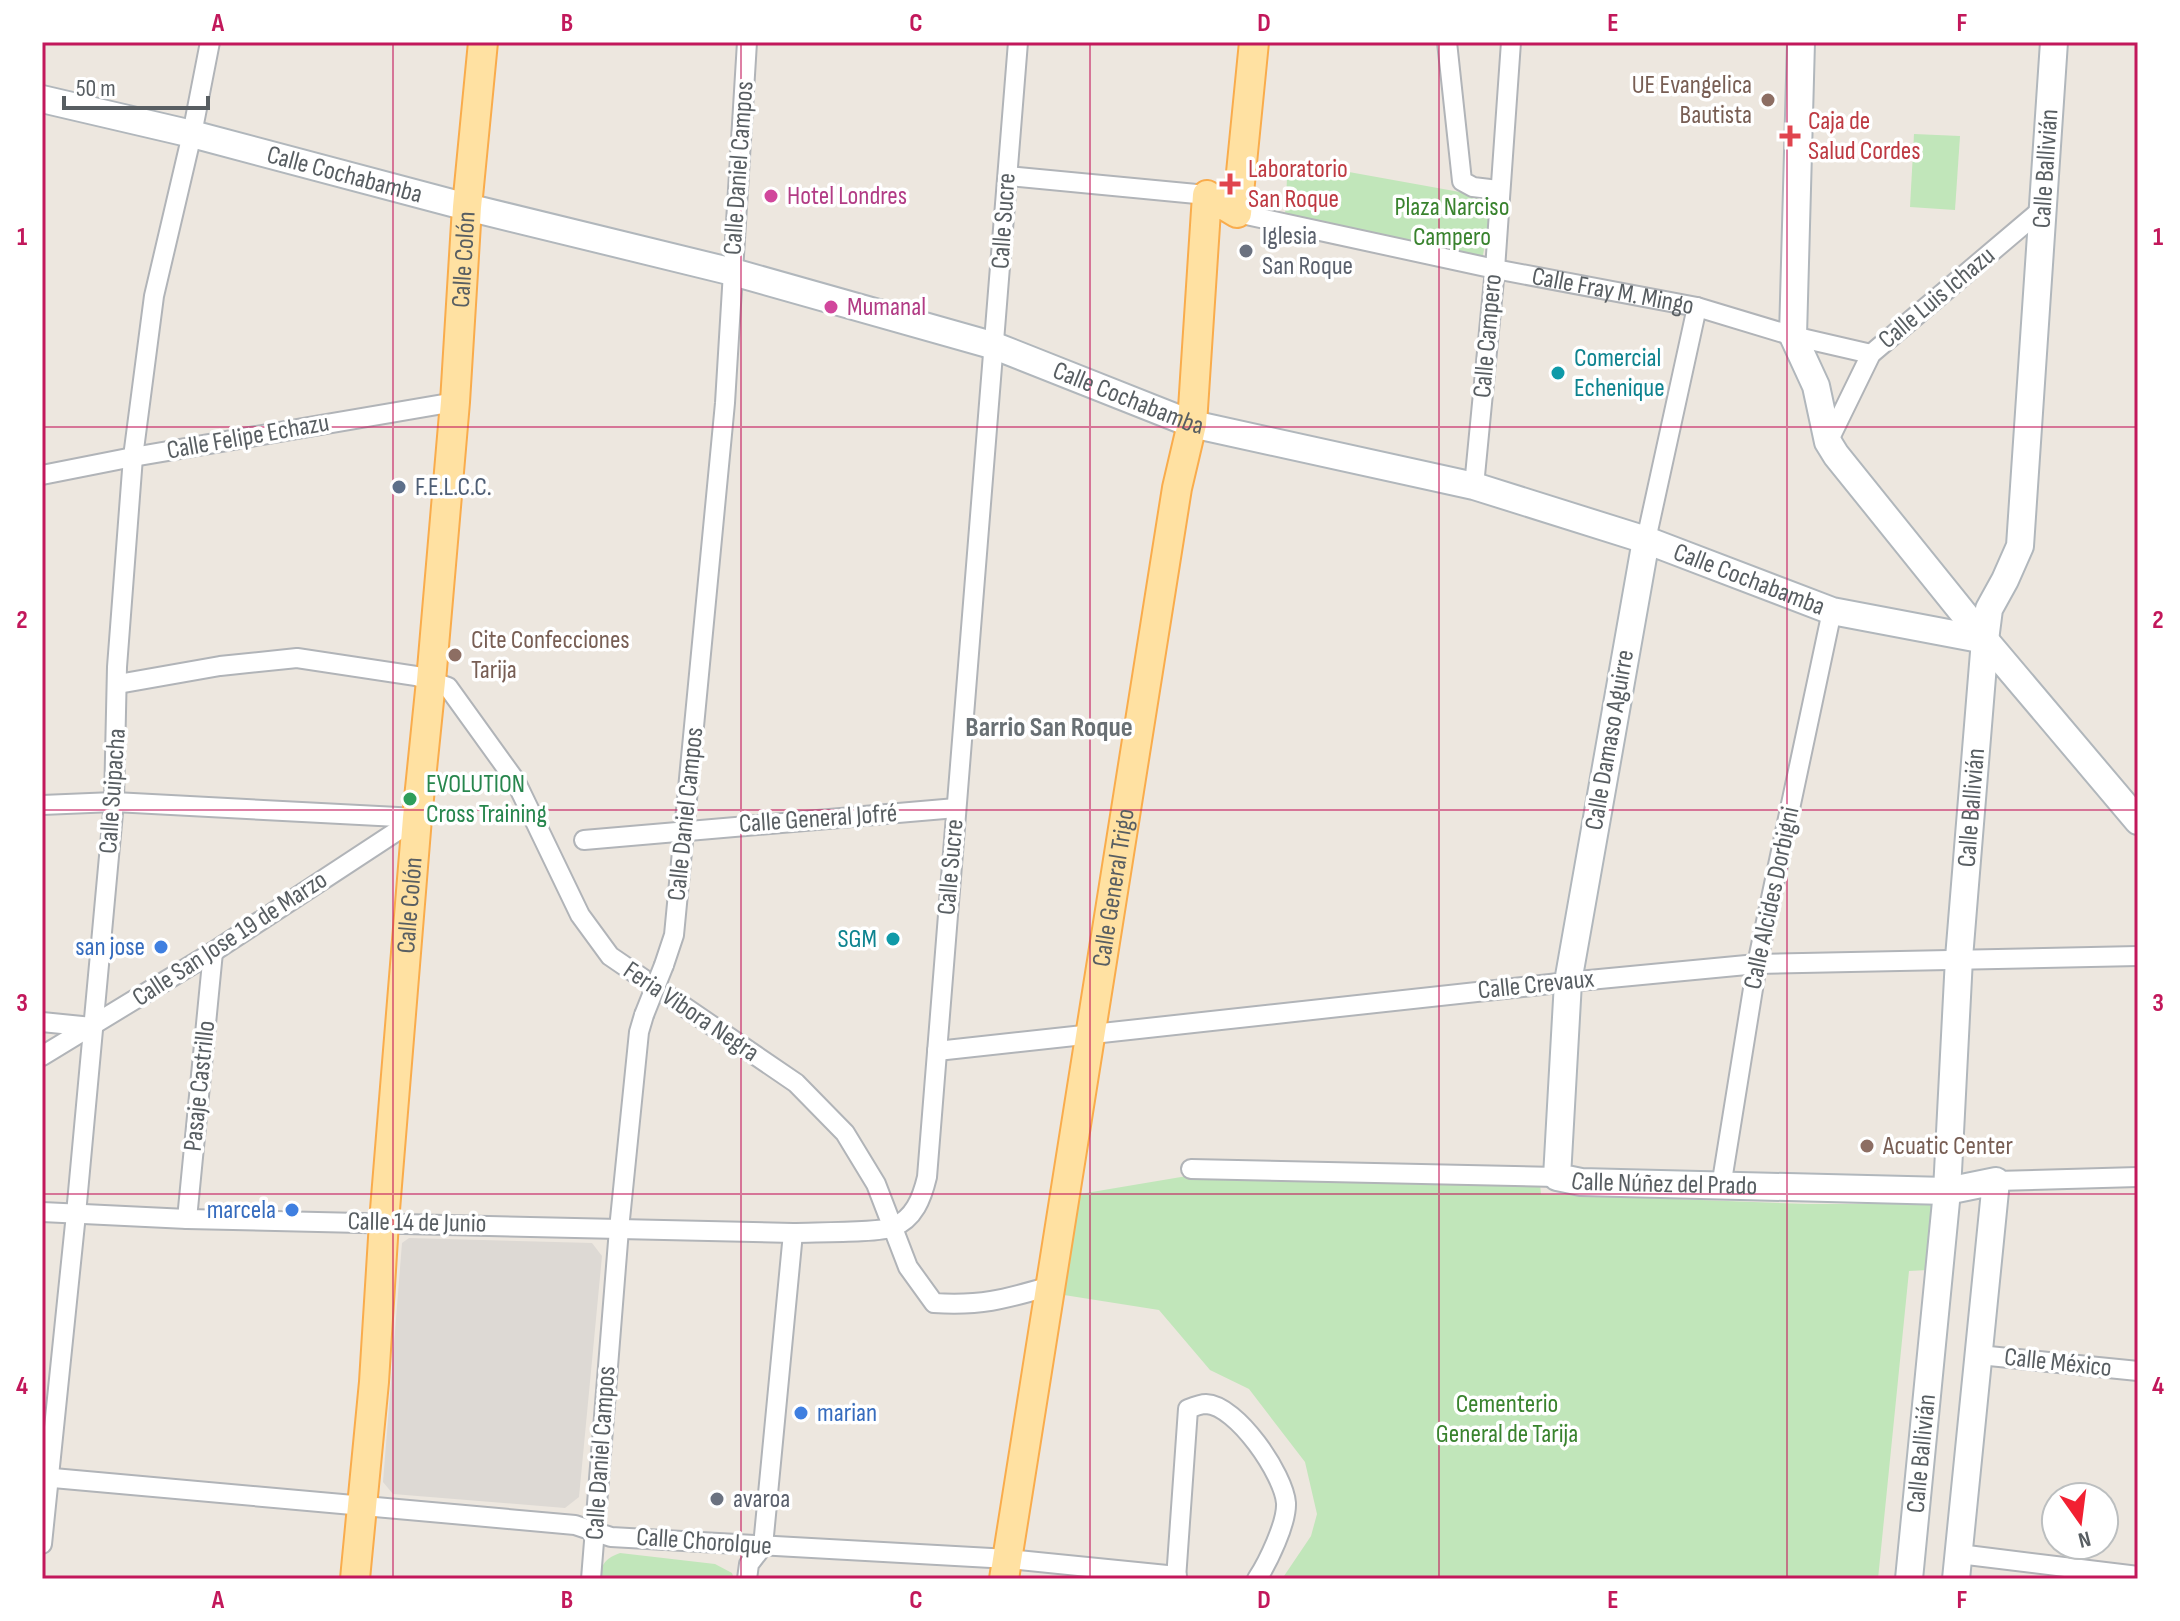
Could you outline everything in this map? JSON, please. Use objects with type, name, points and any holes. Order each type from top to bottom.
[{"type":"main road","name":"Calle Colón","points":[[355,1579],[374,1382],[384,1222],[483,42]]},
{"type":"main road","points":[[1237,213],[1254,42]]},
{"type":"main road","name":"Calle Fray M. Mingo","points":[[1207,195],[1237,213]]},
{"type":"main road","name":"Calle General Trigo","points":[[1006,1569],[1174,504],[1192,424],[1207,195]]},
{"type":"street","name":"Calle Suipacha","points":[[42,1544],[114,802],[118,684],[133,457],[154,296],[210,42]]},
{"type":"street","name":"Calle Daniel Campos","points":[[591,1579],[619,1229],[639,1032],[674,935],[725,403],[747,42]]},
{"type":"street","name":"Calle Sucre","points":[[891,1229],[912,1213],[923,1196],[927,1177],[1018,42]]},
{"type":"street","points":[[1447,42],[1462,181],[1473,187],[1498,190]]},
{"type":"street","name":"Calle Campero","points":[[1474,486],[1495,269],[1498,190],[1511,42]]},
{"type":"street","points":[[1801,42],[1793,336],[1816,386],[1828,442],[1985,640],[2138,821]]},
{"type":"street","name":"Calle Ballivián","points":[[1909,1579],[1947,1191],[1959,958],[1985,640],[1989,609],[2020,546],[2054,42]]},
{"type":"street","name":"Calle Cochabamba","points":[[42,99],[192,134],[467,207],[733,272],[995,346],[1192,424],[1474,486],[1646,540],[1832,611],[1985,640]]},
{"type":"street","name":"Calle Fray M. Mingo","points":[[1008,176],[1207,195]]},
{"type":"street","name":"Calle Luis Ichazu","points":[[1828,442],[1871,354],[2041,210]]},
{"type":"street","name":"Calle Fray M. Mingo","points":[[1237,213],[1495,269],[1697,307],[1793,336],[1871,354]]},
{"type":"street","name":"Calle Damaso Aguirre","points":[[1557,1177],[1568,982],[1646,540],[1697,307]]},
{"type":"street","name":"Calle Felipe Echazu","points":[[42,475],[455,402]]},
{"type":"street","name":"Calle Alcides Dorbigni","points":[[1721,1187],[1757,964],[1832,611]]},
{"type":"street","name":"Feria Vibora Negra","points":[[118,684],[220,666],[297,658],[400,673],[448,687],[515,780],[580,915],[610,956],[796,1083],[845,1133],[876,1184],[908,1267],[934,1303],[967,1305],[993,1302],[1051,1286]]},
{"type":"street","points":[[42,805],[114,802],[417,818]]},
{"type":"street","name":"Calle General Jofré","points":[[584,840],[956,808]]},
{"type":"street","name":"Calle San Jose 19 de Marzo","points":[[42,1056],[213,952],[417,818]]},
{"type":"street","name":"Pasaje Castrillo","points":[[187,1219],[213,952]]},
{"type":"street","name":"Calle Crevaux","points":[[937,1051],[1757,964],[2138,956]]},
{"type":"street","points":[[42,1022],[92,1027]]},
{"type":"street","name":"Calle Núñez del Prado","points":[[1191,1169],[1557,1177],[1581,1182],[1947,1191],[1996,1181],[2138,1177]]},
{"type":"street","name":"Calle Ballivián","points":[[1957,1566],[1996,1181]]},
{"type":"street","name":"Calle 14 de Junio","points":[[42,1212],[187,1219],[793,1233]]},
{"type":"street","points":[[747,1579],[749,1564],[763,1546],[793,1233],[891,1229]]},
{"type":"street","name":"Calle México","points":[[1979,1355],[2138,1371]]},
{"type":"street","points":[[1176,1577],[1188,1409],[1206,1404],[1219,1408],[1257,1443],[1278,1479],[1286,1501],[1285,1518],[1257,1579]]},
{"type":"street","name":"Calle Chorolque","points":[[46,1478],[575,1525],[611,1537],[763,1546],[1006,1569],[1176,1577]]},
{"type":"street","points":[[1957,1566],[2138,1576]]},
{"type":"shaded area","points":[[409,1238],[592,1243],[602,1256],[579,1497],[565,1508],[393,1494],[383,1482],[402,1243]]},
{"type":"green space","points":[[1914,134],[1960,136],[1955,210],[1910,207]]},
{"type":"green space","name":"Plaza Narciso Campero","points":[[1288,161],[1493,198],[1482,261],[1285,215]]},
{"type":"green space","name":"Cementerio General de Tarija","points":[[1187,1176],[1540,1184],[1541,1194],[1807,1204],[1932,1204],[1928,1270],[1909,1271],[1878,1579],[1282,1579],[1311,1536],[1317,1514],[1305,1462],[1249,1389],[1210,1370],[1159,1310],[1064,1295],[1080,1194]]},
{"type":"green space","points":[[620,1553],[715,1564],[732,1573],[734,1579],[599,1579],[605,1562]]},
{"type":"place","name":"UE Evangelica Bautista","points":[[1768,100]]},
{"type":"place","name":"Caja de Salud Cordes","points":[[1790,136]]},
{"type":"place","name":"Laboratorio San Roque","points":[[1230,184]]},
{"type":"place","name":"Hotel Londres","points":[[771,196]]},
{"type":"place","name":"Iglesia San Roque","points":[[1246,251]]},
{"type":"place","name":"Mumanal","points":[[831,307]]},
{"type":"place","name":"Comercial Echenique","points":[[1558,373]]},
{"type":"place","name":"F.E.L.C.C.","points":[[399,487]]},
{"type":"place","name":"Cite Confecciones Tarija","points":[[455,655]]},
{"type":"place","name":"EVOLUTION Cross Training","points":[[410,799]]},
{"type":"place","name":"SGM","points":[[893,939]]},
{"type":"place","name":"san jose","points":[[161,947]]},
{"type":"place","name":"Acuatic Center","points":[[1867,1146]]},
{"type":"place","name":"marcela","points":[[292,1210]]},
{"type":"place","name":"marian","points":[[801,1413]]},
{"type":"place","name":"avaroa","points":[[717,1499]]},
{"type":"district","name":"Barrio San Roque","points":[[1049,727]]}]
